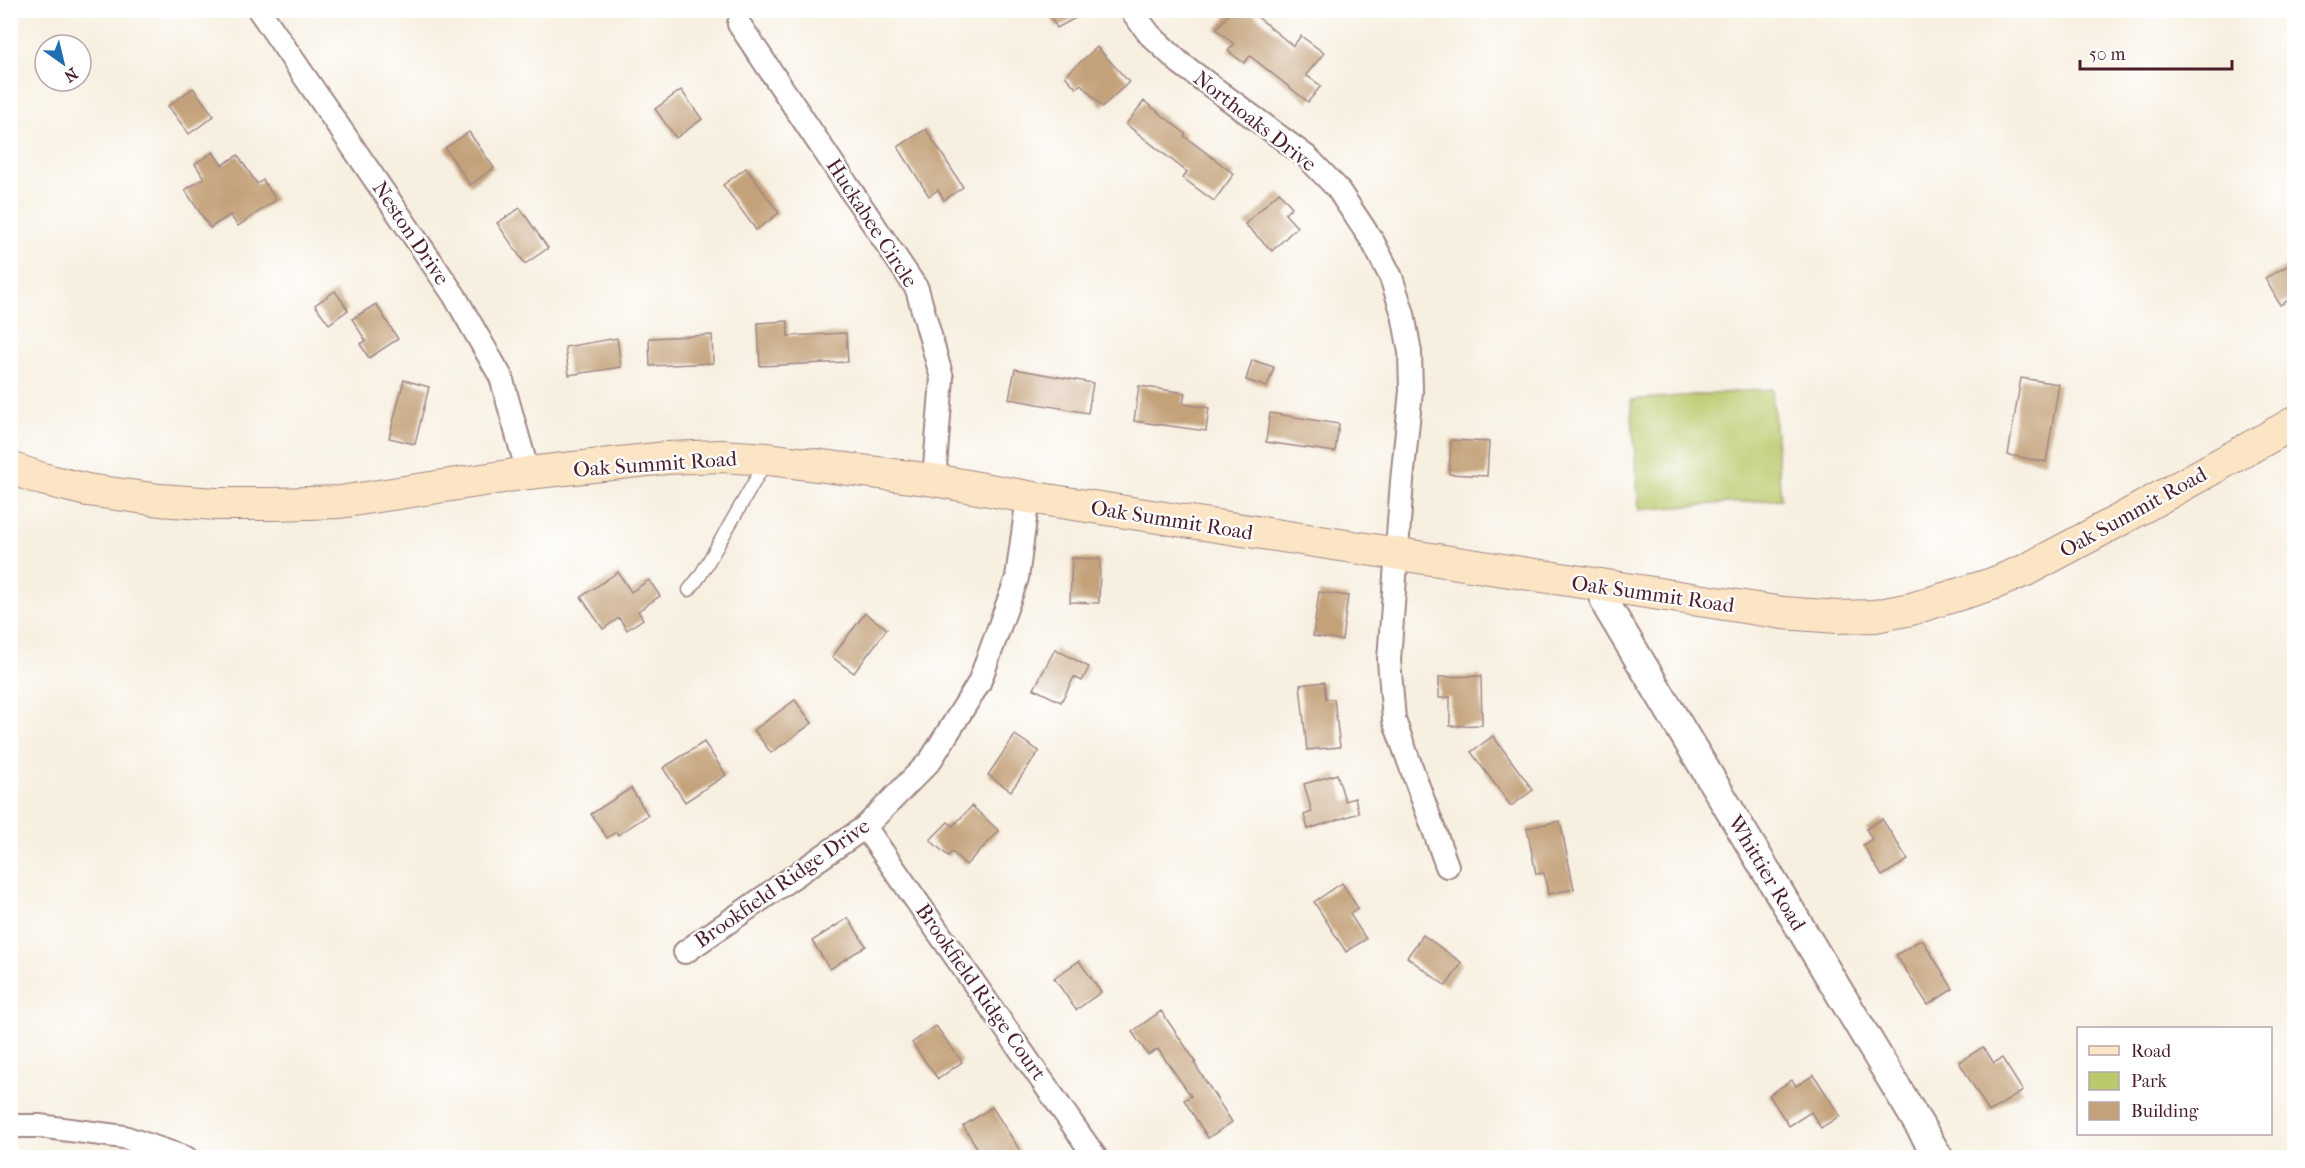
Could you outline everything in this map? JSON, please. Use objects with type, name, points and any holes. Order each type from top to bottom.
[{"type":"main road","name":"Oak Summit Road","points":[[10,468],[42,479],[87,489],[160,500],[216,504],[340,502],[528,473],[666,458],[722,456],[768,459],[934,480],[1028,497],[1599,586],[1783,613],[1838,617],[1875,616],[1911,609],[1992,584],[2026,570],[2295,423]]},
{"type":"street","name":"Neston Drive","points":[[259,10],[454,296],[489,356],[501,377],[528,473]]},
{"type":"street","name":"Northoaks Drive","points":[[1131,10],[1150,35],[1180,63],[1307,157],[1337,189],[1374,242],[1391,277],[1403,314],[1410,352],[1411,391],[1389,660],[1394,720],[1447,866]]},
{"type":"street","name":"Huckabee Circle","points":[[739,24],[917,289],[942,378],[934,480]]},
{"type":"street","name":"Brookfield Ridge Drive","points":[[685,952],[865,827],[930,761],[979,682],[1017,578],[1028,497]]},
{"type":"street","name":"Whittier Road","points":[[1599,586],[1608,608],[1939,1158]]},
{"type":"street","name":"Brookfield Ridge Court","points":[[865,827],[1096,1158]]},
{"type":"street","points":[[10,1126],[39,1126],[124,1137],[186,1158]]},
{"type":"lane","points":[[689,590],[700,576],[768,459]]},
{"type":"green space","points":[[1772,389],[1781,499],[1639,510],[1631,400]]},
{"type":"building","points":[[1047,10],[1090,10],[1057,28]]},
{"type":"building","points":[[1232,10],[1249,10],[1293,46],[1301,36],[1324,53],[1306,75],[1321,86],[1308,102],[1250,56],[1244,63],[1228,51],[1234,44],[1216,29]]},
{"type":"building","points":[[1097,47],[1129,82],[1102,107],[1081,84],[1076,88],[1065,76]]},
{"type":"building","points":[[193,88],[214,116],[189,134],[168,106]]},
{"type":"building","points":[[681,90],[702,119],[676,138],[655,109]]},
{"type":"building","points":[[1144,101],[1186,134],[1184,136],[1234,174],[1214,201],[1183,178],[1187,172],[1126,124]]},
{"type":"building","points":[[926,129],[963,187],[944,200],[938,190],[929,196],[898,147]]},
{"type":"building","points":[[469,132],[494,168],[470,185],[445,148]]},
{"type":"building","points":[[213,152],[222,165],[238,155],[257,184],[263,180],[276,200],[238,226],[230,215],[210,228],[185,190],[204,178],[195,164]]},
{"type":"building","points":[[746,168],[779,213],[756,230],[723,185]]},
{"type":"building","points":[[1279,192],[1292,207],[1285,214],[1297,227],[1272,251],[1245,224]]},
{"type":"building","points":[[520,208],[548,248],[525,264],[497,223]]},
{"type":"building","points":[[2295,262],[2295,297],[2280,305],[2265,278]]},
{"type":"building","points":[[335,291],[348,310],[329,324],[315,305]]},
{"type":"building","points":[[376,304],[398,339],[369,358],[360,344],[366,341],[352,319]]},
{"type":"building","points":[[788,321],[788,336],[846,333],[848,362],[760,366],[758,323]]},
{"type":"building","points":[[712,335],[713,363],[650,366],[649,338]]},
{"type":"building","points":[[617,338],[621,367],[569,375],[565,347]]},
{"type":"building","points":[[1252,360],[1274,367],[1267,387],[1246,380]]},
{"type":"building","points":[[1015,369],[1093,383],[1088,413],[1009,399]]},
{"type":"building","points":[[2021,378],[2059,384],[2046,462],[2008,455]]},
{"type":"building","points":[[404,380],[429,387],[415,444],[389,438]]},
{"type":"building","points":[[1139,386],[1185,393],[1183,404],[1209,408],[1206,431],[1134,421]]},
{"type":"building","points":[[1270,413],[1339,424],[1335,452],[1266,442]]},
{"type":"building","points":[[1451,440],[1489,442],[1487,476],[1449,474]]},
{"type":"building","points":[[1072,558],[1100,559],[1099,603],[1070,602]]},
{"type":"building","points":[[618,572],[631,592],[649,580],[660,596],[638,611],[643,619],[627,630],[619,618],[603,629],[581,597]]},
{"type":"building","points":[[1319,592],[1348,596],[1342,640],[1313,636]]},
{"type":"building","points":[[865,613],[887,629],[854,673],[832,657]]},
{"type":"building","points":[[1055,649],[1089,667],[1082,681],[1074,677],[1061,702],[1034,689]]},
{"type":"building","points":[[1481,676],[1482,725],[1450,726],[1450,697],[1439,698],[1439,677]]},
{"type":"building","points":[[1324,682],[1326,699],[1334,699],[1340,747],[1307,750],[1300,685]]},
{"type":"building","points":[[795,700],[812,723],[771,753],[754,730]]},
{"type":"building","points":[[1015,735],[1039,751],[1011,791],[988,775]]},
{"type":"building","points":[[1493,736],[1533,790],[1511,806],[1471,752]]},
{"type":"building","points":[[704,742],[726,775],[685,802],[663,768]]},
{"type":"building","points":[[1337,774],[1345,801],[1355,798],[1359,813],[1308,829],[1304,815],[1312,812],[1304,784]]},
{"type":"building","points":[[631,788],[648,815],[618,835],[616,832],[607,838],[591,814]]},
{"type":"building","points":[[972,806],[999,831],[966,865],[952,852],[948,856],[930,840],[948,822],[953,826]]},
{"type":"building","points":[[1882,819],[1908,860],[1882,876],[1863,845],[1872,839],[1866,829]]},
{"type":"building","points":[[1560,821],[1574,889],[1548,894],[1544,873],[1536,874],[1527,828]]},
{"type":"building","points":[[1342,883],[1358,908],[1350,914],[1366,939],[1346,952],[1314,902]]},
{"type":"building","points":[[848,918],[866,946],[830,969],[812,941]]},
{"type":"building","points":[[1423,935],[1462,963],[1446,986],[1407,957]]},
{"type":"building","points":[[1922,939],[1953,989],[1928,1005],[1896,955]]},
{"type":"building","points":[[1079,961],[1101,992],[1076,1010],[1054,978]]},
{"type":"building","points":[[1161,1011],[1196,1062],[1194,1063],[1232,1122],[1208,1138],[1184,1100],[1191,1096],[1158,1049],[1148,1055],[1132,1032]]},
{"type":"building","points":[[936,1026],[962,1062],[938,1079],[912,1043]]},
{"type":"building","points":[[1983,1047],[1994,1063],[2002,1058],[2023,1091],[1989,1112],[1959,1062]]},
{"type":"building","points":[[1814,1075],[1840,1116],[1821,1128],[1811,1112],[1789,1126],[1769,1095],[1792,1080],[1796,1086]]},
{"type":"building","points":[[992,1107],[1025,1158],[984,1158],[963,1126]]}]
